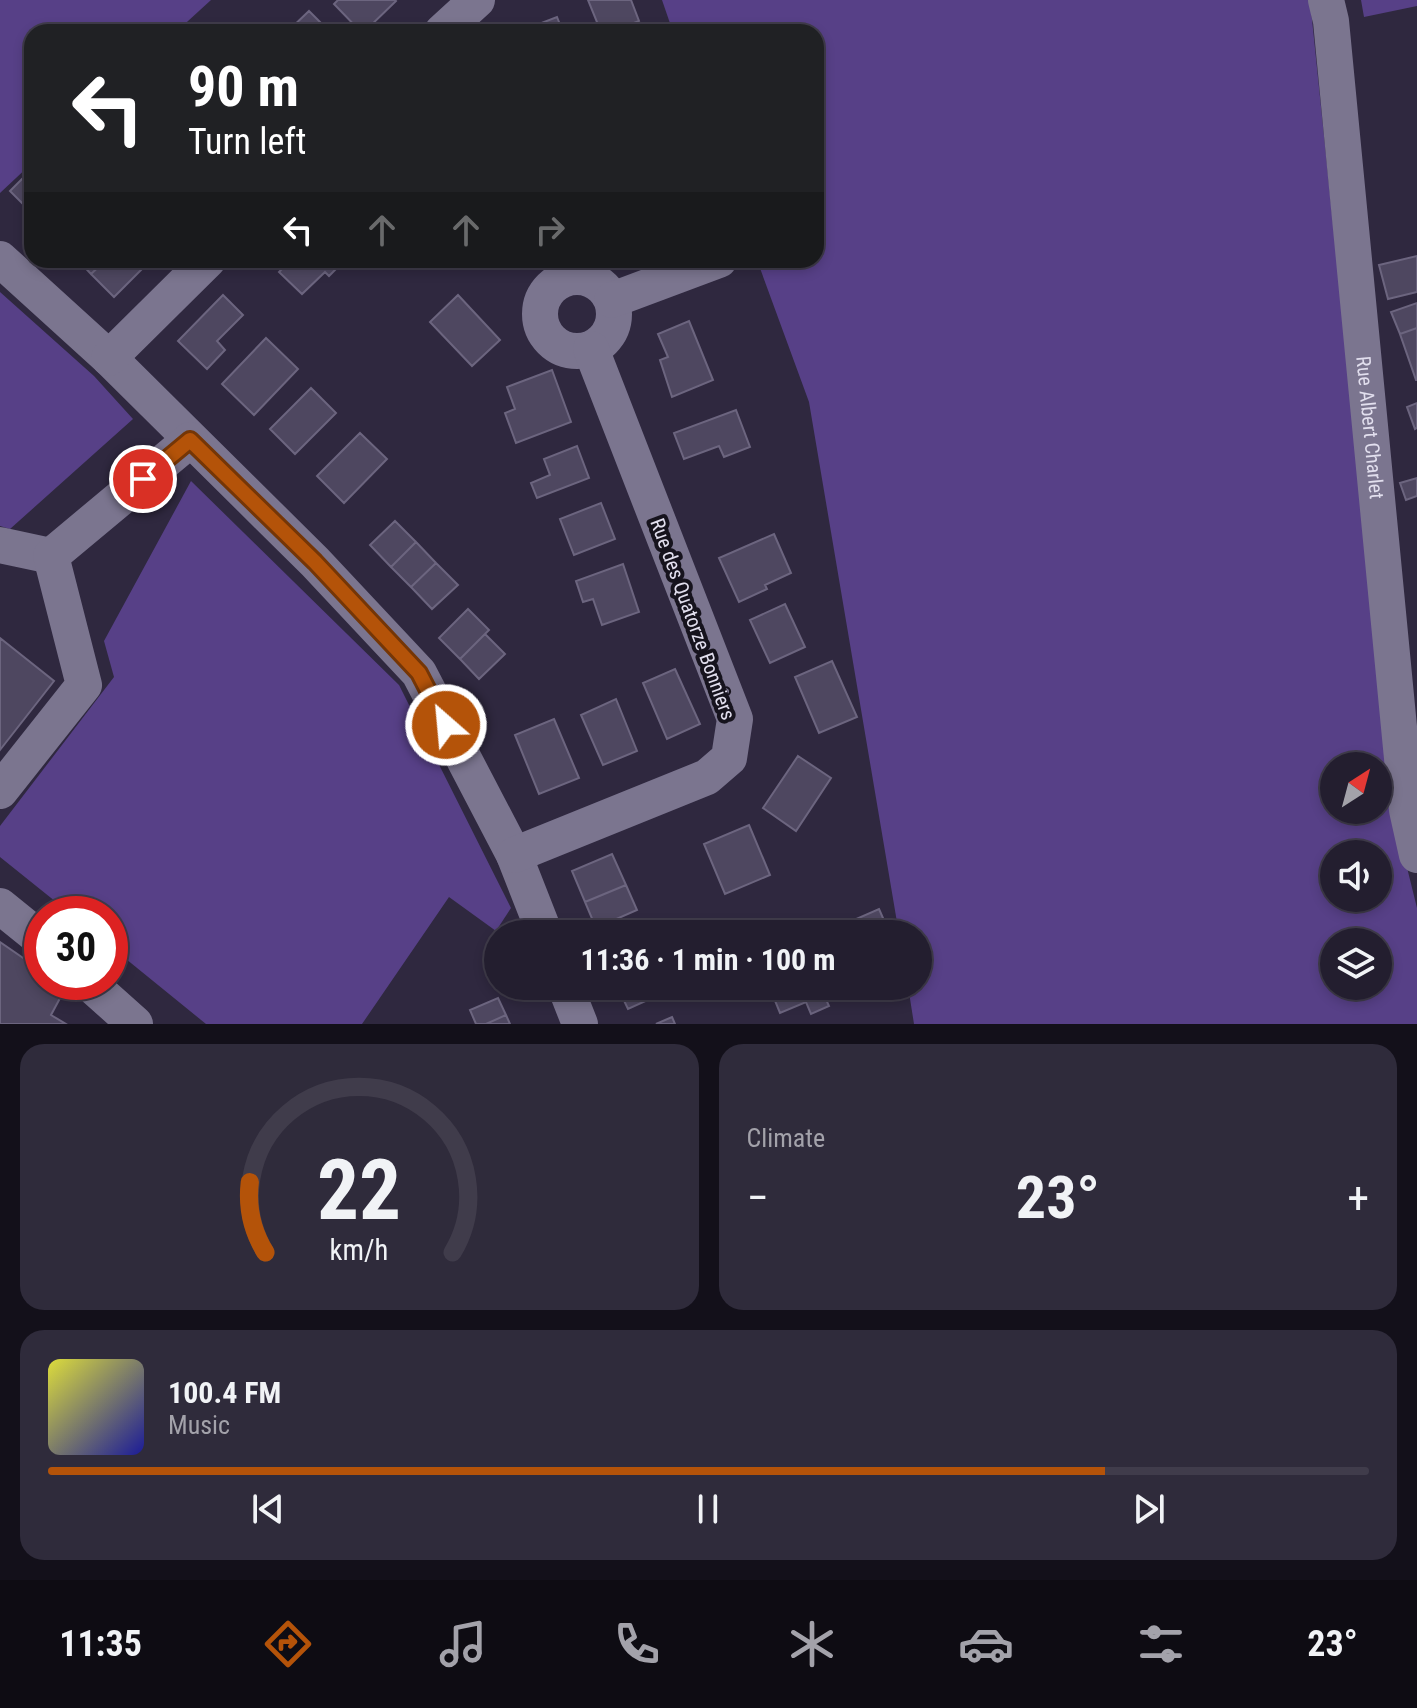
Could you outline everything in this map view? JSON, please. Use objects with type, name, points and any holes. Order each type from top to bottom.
[{"type":"street","points":[[451,24],[477,0]]},
{"type":"street","name":"Rue Albert Charlet","points":[[1326,0],[1331,21],[1407,810],[1417,855]]},
{"type":"street","points":[[0,259],[109,358],[315,562],[419,673],[514,855],[540,920]]},
{"type":"street","points":[[109,358],[200,268]]},
{"type":"street","points":[[612,300],[698,268]]},
{"type":"street","points":[[574,277],[597,282],[612,300],[614,323],[601,343],[591,349],[568,351],[548,339],[542,329],[541,305],[553,286],[574,277]]},
{"type":"street","name":"Rue des Quatorze Bonniers","points":[[514,855],[707,777],[729,758],[735,719],[591,349]]},
{"type":"street","points":[[51,556],[190,440]]},
{"type":"street","points":[[0,545],[51,556]]},
{"type":"street","points":[[0,791],[84,685],[51,556]]},
{"type":"street","points":[[0,906],[24,925]]},
{"type":"street","points":[[108,1000],[135,1024]]},
{"type":"street","points":[[571,1000],[580,1024]]},
{"type":"shaded area","points":[[0,0],[211,0],[185,24],[24,24],[24,170],[0,193]]},
{"type":"shaded area","points":[[662,0],[1310,0],[1388,752],[1320,752],[1320,824],[1392,824],[1392,796],[1417,908],[1417,1024],[914,1024],[910,1000],[932,1000],[932,920],[897,920],[809,402],[760,268],[824,268],[824,24],[670,24]]},
{"type":"shaded area","points":[[1361,0],[1417,0],[1417,6],[1364,17]]},
{"type":"shaded area","points":[[0,292],[94,376],[133,419],[10,529],[0,526]]},
{"type":"shaded area","points":[[191,481],[399,685],[511,908],[503,920],[484,922],[449,897],[362,1024],[206,1024],[128,961],[128,896],[49,896],[0,857],[0,826],[114,677],[104,641]]},
{"type":"building","points":[[338,0],[396,1],[372,24],[353,24],[334,4]]},
{"type":"building","points":[[588,0],[631,0],[639,21],[631,24],[598,24]]},
{"type":"building","points":[[309,11],[322,24],[295,24]]},
{"type":"building","points":[[557,17],[560,24],[539,24]]},
{"type":"building","points":[[24,177],[24,205],[10,191]]},
{"type":"building","points":[[1417,256],[1417,292],[1388,299],[1379,265]]},
{"type":"building","points":[[97,268],[143,268],[114,297],[91,274]]},
{"type":"building","points":[[283,268],[337,268],[329,276],[325,272],[302,294],[279,272]]},
{"type":"building","points":[[223,295],[243,315],[217,341],[225,350],[207,369],[178,341]]},
{"type":"building","points":[[458,295],[500,340],[472,366],[430,322]]},
{"type":"building","points":[[1417,303],[1417,328],[1400,334],[1391,312]]},
{"type":"building","points":[[689,321],[713,380],[672,397],[660,360],[668,357],[658,334]]},
{"type":"building","points":[[1417,328],[1417,380],[1416,380],[1400,334]]},
{"type":"building","points":[[266,338],[298,369],[254,415],[222,384]]},
{"type":"building","points":[[552,370],[571,422],[516,443],[505,413],[515,409],[507,387]]},
{"type":"building","points":[[311,388],[336,413],[295,454],[270,429]]},
{"type":"building","points":[[1417,403],[1417,428],[1415,429],[1407,407]]},
{"type":"building","points":[[736,410],[750,447],[724,457],[719,446],[684,459],[674,433]]},
{"type":"building","points":[[360,433],[387,459],[344,503],[317,476]]},
{"type":"building","points":[[577,446],[589,478],[537,498],[531,483],[550,475],[544,459]]},
{"type":"building","points":[[1417,478],[1417,496],[1406,500],[1400,483]]},
{"type":"building","points":[[601,503],[615,539],[574,555],[560,519]]},
{"type":"building","points":[[395,521],[416,542],[391,567],[370,545]]},
{"type":"building","points":[[774,534],[791,573],[739,602],[719,558]]},
{"type":"building","points":[[416,542],[436,563],[411,587],[391,567]]},
{"type":"building","points":[[436,563],[458,585],[432,609],[411,587]]},
{"type":"building","points":[[623,564],[639,612],[602,625],[593,599],[583,602],[576,581]]},
{"type":"building","points":[[785,604],[805,647],[770,663],[750,620]]},
{"type":"building","points":[[468,609],[489,630],[460,659],[439,638]]},
{"type":"building","points":[[485,634],[505,654],[479,679],[460,659]]},
{"type":"building","points":[[0,638],[54,681],[0,750]]},
{"type":"building","points":[[832,661],[857,717],[819,733],[795,677]]},
{"type":"building","points":[[675,669],[700,724],[667,739],[643,683]]},
{"type":"building","points":[[616,699],[637,751],[603,765],[581,715]]},
{"type":"building","points":[[554,719],[579,778],[539,794],[515,735]]},
{"type":"building","points":[[798,756],[831,778],[796,831],[763,808]]},
{"type":"building","points":[[749,825],[770,875],[725,894],[704,844]]},
{"type":"building","points":[[612,854],[626,885],[585,902],[572,871]]},
{"type":"building","points":[[626,885],[637,910],[614,920],[593,920],[585,902]]},
{"type":"building","points":[[879,909],[884,920],[854,920]]},
{"type":"building","points":[[0,942],[24,959],[24,1000],[59,1000],[51,1015],[66,1024],[0,1024]]},
{"type":"building","points":[[499,1000],[506,1015],[486,1024],[476,1024],[470,1010]]},
{"type":"building","points":[[624,1000],[648,1000],[628,1009]]},
{"type":"building","points":[[775,1000],[826,1000],[829,1006],[811,1014],[806,1002],[780,1013]]},
{"type":"building","points":[[506,1015],[510,1024],[486,1024]]},
{"type":"building","points":[[672,1017],[675,1024],[656,1024]]},
{"type":"route","points":[[143,479],[190,440],[315,562],[419,673],[446,725]]}]
